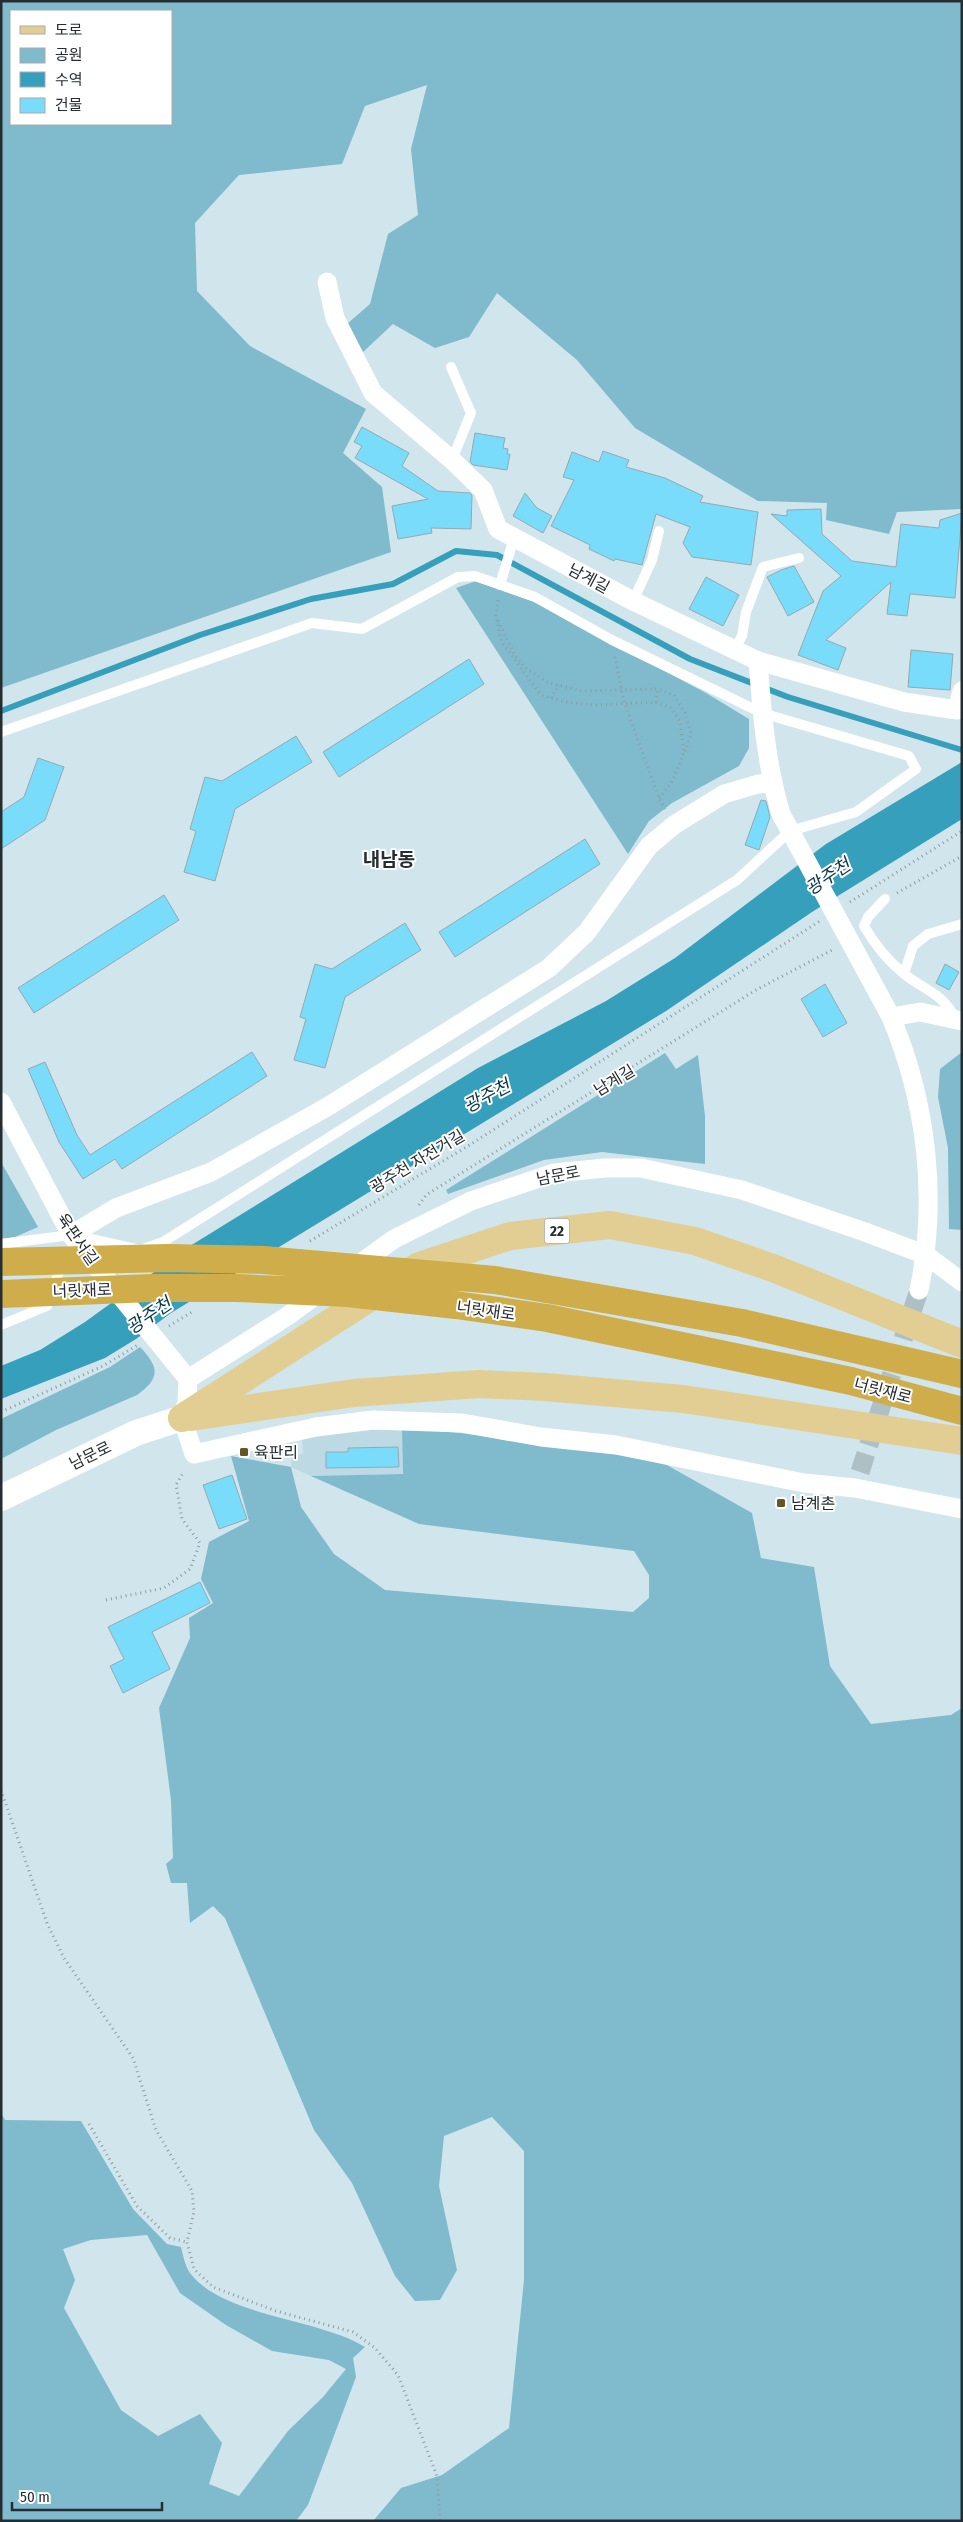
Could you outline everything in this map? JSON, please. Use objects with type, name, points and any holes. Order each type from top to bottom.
[{"type":"highway","name":"너릿재로","points":[[1,1262],[167,1258],[263,1260],[495,1280],[592,1295],[742,1323],[962,1374]]},
{"type":"highway","name":"너릿재로","points":[[1,1294],[152,1288],[246,1288],[348,1294],[456,1305],[547,1318],[851,1381],[962,1411]]},
{"type":"main road","name":"22","points":[[182,1418],[419,1266],[510,1236],[610,1225],[695,1241],[772,1268],[962,1344]]},
{"type":"main road","points":[[182,1418],[354,1393],[479,1384],[545,1387],[683,1399],[962,1441]]},
{"type":"street","name":"남계길","points":[[327,282],[335,318],[373,393],[452,460],[483,490],[498,529],[512,544],[734,650],[759,666],[904,702],[957,710],[962,691]]},
{"type":"street","points":[[759,666],[762,707],[772,783],[781,814],[891,1017],[901,1040],[922,1122],[929,1185],[926,1256],[919,1290]]},
{"type":"street","points":[[68,1244],[116,1208],[211,1172],[327,1107],[549,968],[587,932],[650,846],[674,825],[724,794],[758,784],[772,783]]},
{"type":"street","points":[[891,1017],[920,1012],[959,1021]]},
{"type":"street","name":"육판서길","points":[[1,1102],[68,1244],[112,1285],[188,1379]]},
{"type":"street","name":"남문로","points":[[188,1379],[286,1317],[394,1239],[471,1202],[554,1173],[605,1168],[650,1170],[742,1190],[926,1256],[962,1282]]},
{"type":"street","points":[[188,1379],[187,1402],[182,1418],[194,1454],[316,1427],[373,1420],[462,1423],[541,1437],[616,1445],[804,1483],[858,1480],[962,1510]]},
{"type":"street","name":"남문로","points":[[1,1498],[136,1433],[182,1418]]},
{"type":"lane","points":[[451,367],[471,414],[452,460]]},
{"type":"lane","points":[[634,601],[652,560],[659,531]]},
{"type":"lane","points":[[501,583],[512,544]]},
{"type":"lane","points":[[734,650],[742,636],[746,612],[764,567],[799,558]]},
{"type":"lane","points":[[1,732],[312,622],[362,629],[458,577],[475,576],[501,583],[535,598],[612,640],[762,707],[909,756],[916,769],[856,812],[793,836],[737,880],[163,1242],[140,1250],[68,1244],[1,1244]]},
{"type":"lane","points":[[885,899],[868,917],[864,926],[878,950],[904,974],[948,1004],[959,1021]]},
{"type":"lane","points":[[904,974],[913,946],[928,934],[962,924]]},
{"type":"lane","points":[[1,1325],[47,1306],[68,1244]]},
{"type":"path","points":[[501,583],[496,615],[501,641],[541,695],[597,704],[656,702],[671,708],[680,722],[684,752]]},
{"type":"path","points":[[496,615],[515,656],[527,669],[549,683],[582,691],[658,689],[674,695],[685,712],[691,734],[672,782],[659,798]]},
{"type":"path","points":[[612,640],[624,702],[659,798],[674,825]]},
{"type":"path","points":[[551,698],[559,685]]},
{"type":"path","points":[[656,702],[658,689]]},
{"type":"path","points":[[846,905],[962,831]]},
{"type":"path","points":[[885,899],[962,856]]},
{"type":"path","name":"광주천 자전거길","points":[[307,1243],[468,1146],[822,920]]},
{"type":"path","name":"남계길","points":[[415,1209],[426,1195],[756,990],[834,950],[849,940]]},
{"type":"path","points":[[162,1330],[196,1310]]},
{"type":"path","points":[[1,1412],[103,1366],[145,1340]]},
{"type":"path","points":[[106,1600],[164,1588],[190,1568],[200,1543],[182,1519],[176,1485],[194,1454]]},
{"type":"path","points":[[1,1790],[47,1923],[64,1958],[134,2058],[156,2130],[192,2191],[194,2212],[187,2242],[194,2269],[213,2287],[276,2311],[353,2332],[374,2347],[398,2375],[437,2476],[440,2521]]},
{"type":"path","points":[[89,2124],[137,2206],[170,2238],[187,2242]]},
{"type":"shaded area","points":[[363,1426],[402,1428],[403,1474],[311,1476],[291,1467],[292,1455],[303,1454],[302,1438]]},
{"type":"green space","points":[[1,1],[962,1],[962,509],[897,512],[889,534],[826,520],[827,503],[758,501],[635,428],[577,360],[497,293],[469,337],[435,348],[393,324],[363,352],[347,324],[370,304],[388,234],[418,215],[411,149],[427,85],[365,106],[342,164],[239,175],[195,223],[197,291],[250,346],[366,409],[343,453],[382,487],[391,552],[1,688]]},
{"type":"green space","points":[[476,581],[535,602],[706,693],[749,719],[749,748],[739,766],[672,803],[649,821],[628,854],[456,588]]},
{"type":"green space","points":[[962,1052],[962,1230],[949,1229],[948,1148],[938,1097],[940,1069]]},
{"type":"green space","points":[[665,1053],[676,1069],[698,1055],[705,1116],[705,1164],[602,1152],[544,1160],[448,1194],[446,1190]]},
{"type":"green space","points":[[1,1162],[38,1227],[15,1237],[1,1239]]},
{"type":"green space","points":[[140,1347],[154,1366],[155,1372],[154,1378],[145,1389],[137,1395],[56,1430],[1,1459],[1,1419],[110,1367]]},
{"type":"green space","points":[[402,1428],[460,1433],[658,1460],[752,1513],[761,1558],[814,1567],[830,1666],[871,1724],[951,1715],[962,1708],[962,2521],[373,2521],[401,2488],[442,2475],[509,2428],[524,2280],[524,2151],[492,2117],[444,2136],[439,2186],[457,2270],[440,2300],[415,2301],[395,2276],[352,2183],[314,2130],[225,1918],[213,1906],[190,1923],[187,1883],[171,1883],[166,1864],[173,1858],[171,1800],[159,1708],[190,1638],[189,1618],[213,1603],[201,1579],[209,1542],[249,1521],[231,1456],[291,1467],[301,1507],[334,1554],[385,1590],[633,1612],[649,1598],[649,1575],[634,1551],[419,1524],[311,1476],[403,1474]]},
{"type":"green space","points":[[1,2113],[5,2120],[81,2121],[133,2209],[167,2244],[181,2247],[188,2270],[205,2288],[225,2299],[248,2308],[323,2329],[346,2337],[365,2347],[353,2358],[356,2377],[308,2505],[296,2521],[1,2521]],"holes":[[[147,2235],[180,2293],[226,2325],[272,2351],[329,2360],[346,2369],[323,2397],[288,2431],[239,2496],[209,2484],[222,2443],[200,2414],[158,2436],[121,2410],[64,2308],[75,2280],[63,2249],[91,2240]]]},
{"type":"water","name":"광주천","points":[[962,762],[962,819],[812,912],[666,1011],[171,1313],[136,1339],[105,1358],[1,1399],[1,1366],[40,1350],[85,1322],[190,1246],[478,1068],[606,1001],[675,958],[826,844]]},
{"type":"building","points":[[362,427],[409,453],[402,466],[438,491],[470,493],[472,495],[471,529],[431,528],[432,533],[398,539],[392,506],[428,499],[355,458],[362,446],[354,442]]},
{"type":"building","points":[[475,433],[505,438],[503,448],[508,449],[507,454],[510,454],[507,470],[473,465],[470,462]]},
{"type":"building","points":[[603,451],[629,460],[626,467],[665,478],[703,496],[700,502],[758,512],[751,565],[692,557],[683,543],[690,527],[656,514],[642,565],[615,559],[614,561],[589,549],[590,545],[551,526],[574,480],[563,477],[572,452],[599,462]]},
{"type":"building","points":[[525,493],[537,508],[552,516],[543,533],[513,516]]},
{"type":"building","points":[[821,509],[822,534],[852,561],[896,567],[901,524],[939,528],[940,520],[962,513],[955,598],[910,594],[907,616],[887,614],[891,582],[826,640],[846,648],[838,670],[798,655],[823,591],[841,576],[771,514],[787,516],[787,510]]},
{"type":"building","points":[[794,566],[814,602],[788,616],[767,577]]},
{"type":"building","points":[[706,577],[739,595],[723,626],[689,609]]},
{"type":"building","points":[[911,650],[953,654],[950,690],[908,687]]},
{"type":"building","points":[[469,659],[484,684],[339,777],[323,752]]},
{"type":"building","points":[[296,736],[312,762],[235,809],[215,881],[184,872],[196,831],[190,829],[205,777],[222,781]]},
{"type":"building","points":[[38,758],[64,767],[45,820],[1,849],[1,812],[24,797]]},
{"type":"building","points":[[761,800],[766,801],[770,817],[759,850],[745,845]]},
{"type":"building","points":[[585,839],[600,864],[455,957],[439,932]]},
{"type":"building","points":[[164,895],[179,920],[34,1013],[18,988]]},
{"type":"building","points":[[405,923],[421,950],[345,997],[325,1068],[294,1060],[306,1019],[300,1017],[315,964],[332,969]]},
{"type":"building","points":[[945,964],[959,972],[949,990],[936,983]]},
{"type":"building","points":[[825,984],[847,1023],[823,1037],[801,999]]},
{"type":"building","points":[[252,1052],[267,1076],[122,1169],[115,1159],[83,1179],[59,1142],[28,1069],[45,1062],[77,1135],[90,1155]]},
{"type":"building","points":[[398,1447],[399,1467],[326,1468],[326,1452],[348,1452],[348,1448]]},
{"type":"building","points":[[232,1475],[247,1519],[219,1529],[203,1485]]},
{"type":"building","points":[[200,1582],[210,1603],[152,1632],[170,1669],[123,1693],[110,1666],[124,1659],[108,1627]]},
{"type":"waterway","points":[[1,711],[200,635],[311,599],[393,584],[456,551],[497,555],[690,659],[788,697],[962,750]]},
{"type":"tunnel","points":[[860,1472],[919,1290]]},
{"type":"place","name":"육판리","points":[[244,1452]]},
{"type":"place","name":"남계촌","points":[[781,1503]]},
{"type":"district","name":"내남동","points":[[389,859]]}]
